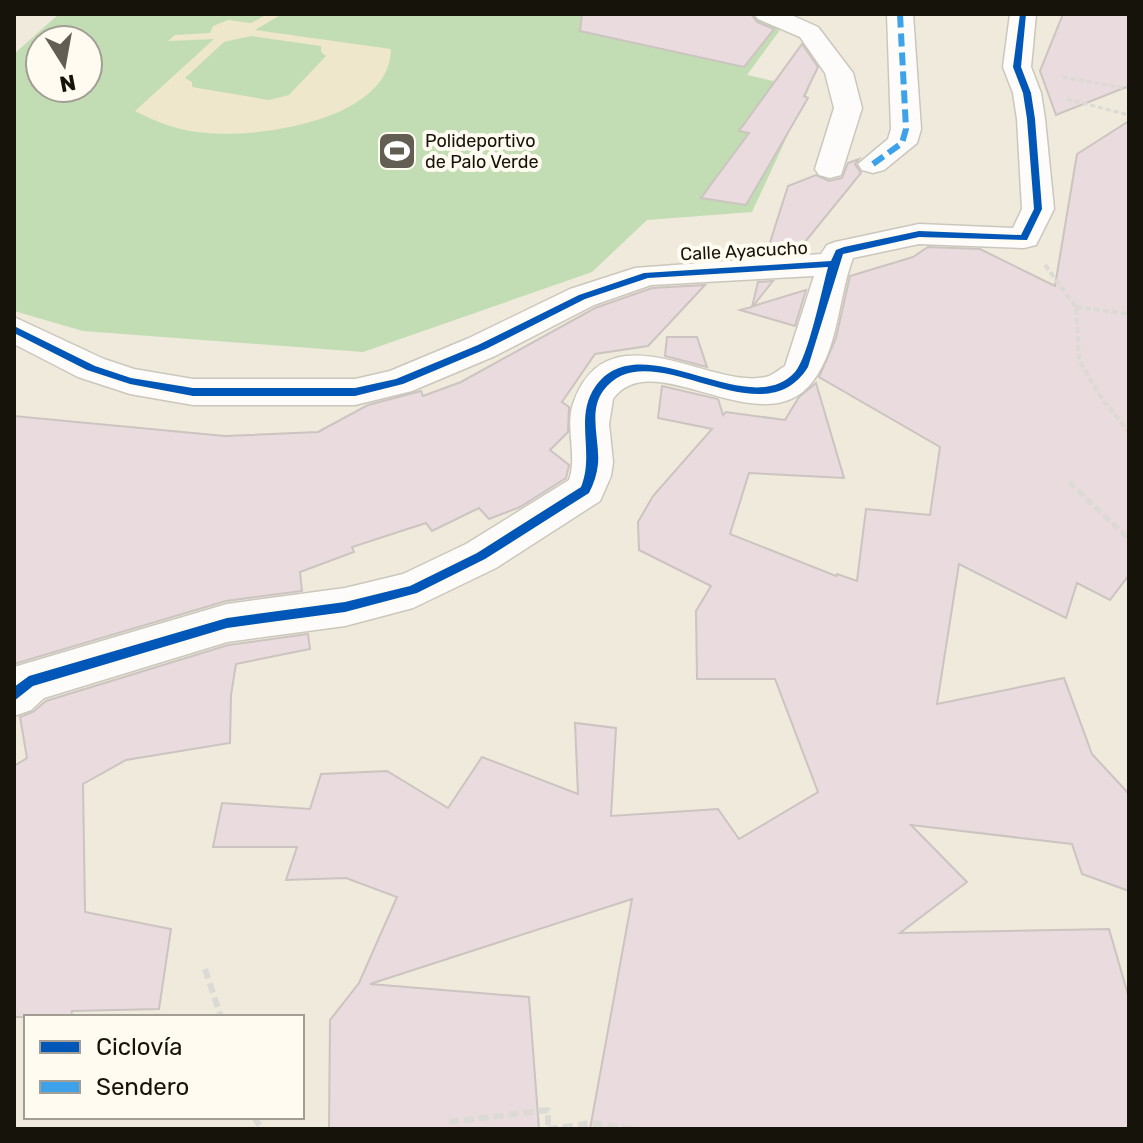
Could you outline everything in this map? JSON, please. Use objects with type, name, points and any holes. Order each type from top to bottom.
[{"type":"street","points":[[767,14],[809,32],[839,73],[848,108],[830,169]]},
{"type":"street","points":[[873,164],[902,143],[906,129],[900,14]]},
{"type":"street","name":"Calle Ayacucho","points":[[14,329],[91,368],[130,381],[193,392],[355,392],[399,382],[482,347],[582,297],[647,275],[834,264],[839,252],[847,249],[919,234],[1024,238],[1038,209],[1022,80],[1023,14]]},
{"type":"street","points":[[14,695],[29,682],[227,623],[345,607],[413,590],[481,556],[585,490],[594,475],[588,405],[602,383],[623,369],[653,367],[740,389],[774,390],[799,374],[834,264]]},
{"type":"path","points":[[1022,80],[1129,89]]},
{"type":"path","points":[[1022,80],[1057,96],[1129,115]]},
{"type":"path","points":[[1045,264],[1076,307],[1079,360],[1108,407],[1129,432]]},
{"type":"path","points":[[1076,307],[1129,314]]},
{"type":"path","points":[[1069,482],[1129,539]]},
{"type":"path","points":[[205,969],[220,1015]]},
{"type":"path","points":[[449,1122],[548,1110],[548,1129],[592,1123],[635,1129]]},
{"type":"green space","name":"Polideportivo de Palo Verde","points":[[59,14],[748,14],[785,23],[747,75],[809,89],[752,212],[647,220],[592,272],[363,352],[83,331],[14,311],[14,54],[24,45],[24,104],[104,104],[104,24],[48,24]]},
{"type":"sand","points":[[268,14],[282,14],[255,30],[391,49],[385,73],[369,93],[347,108],[319,120],[258,132],[230,134],[187,130],[135,111],[214,39],[168,41],[175,35],[210,33],[213,26],[228,20],[251,23]],"holes":[[[251,36],[321,46],[321,52],[326,56],[289,95],[269,100],[192,87],[192,82],[185,78],[224,42]]]},
{"type":"building","points":[[582,14],[751,14],[757,22],[774,29],[744,67],[580,31]]},
{"type":"building","points":[[1063,14],[1129,14],[1129,86],[1056,115],[1040,71]]},
{"type":"building","points":[[802,44],[818,67],[804,96],[808,98],[746,205],[701,198],[749,133],[739,131]]},
{"type":"building","points":[[1129,121],[1129,575],[1110,600],[1077,583],[1066,618],[959,564],[937,704],[1064,678],[1092,754],[1129,794],[1129,891],[1082,874],[1072,844],[911,825],[967,882],[900,933],[1109,929],[1129,998],[1129,1129],[590,1129],[632,899],[370,984],[529,997],[539,1129],[329,1129],[330,1020],[359,983],[397,897],[346,878],[286,880],[297,847],[213,847],[222,803],[310,809],[321,774],[387,771],[448,808],[482,757],[578,794],[575,723],[616,728],[611,816],[718,809],[739,839],[818,792],[775,679],[697,679],[696,611],[711,586],[639,550],[638,522],[653,496],[712,429],[658,418],[662,386],[718,399],[723,415],[726,412],[785,420],[799,397],[816,383],[844,478],[749,473],[730,534],[836,576],[857,581],[866,509],[930,515],[940,447],[819,377],[836,338],[850,276],[913,257],[928,247],[980,249],[1055,286],[1077,154]]},
{"type":"building","points":[[859,159],[855,164],[861,173],[796,253],[766,255],[788,186],[816,175],[829,181],[842,178],[848,163]]},
{"type":"building","points":[[773,281],[753,306],[806,290],[795,326],[740,310],[752,307],[758,282]]},
{"type":"building","points":[[705,285],[648,346],[595,354],[562,402],[569,407],[568,432],[550,450],[569,465],[566,478],[520,507],[489,519],[479,508],[432,531],[426,523],[352,547],[354,552],[300,572],[302,591],[226,601],[14,664],[14,416],[225,436],[318,432],[368,405],[421,391],[423,396],[461,382],[595,308],[652,288]]},
{"type":"building","points":[[667,337],[697,337],[707,367],[665,356]]},
{"type":"building","points":[[308,634],[310,649],[236,664],[231,695],[230,743],[126,760],[83,784],[85,912],[171,929],[159,1009],[72,1011],[71,1015],[14,1017],[14,766],[27,758],[20,717],[33,712],[46,701],[228,645]]},
{"type":"marked path","points":[[873,164],[902,143],[906,129],[900,14]]},
{"type":"cycle path","points":[[14,329],[91,368],[130,381],[193,392],[355,392],[399,382],[482,347],[582,297],[647,275],[834,264],[839,252],[847,249],[919,234],[1024,238],[1038,209],[1031,119],[1027,93],[1017,67],[1023,14]]},
{"type":"cycle path","points":[[14,695],[29,682],[227,623],[345,607],[413,590],[481,556],[585,490],[593,462],[590,424],[593,399],[601,386],[620,371],[643,368],[669,371],[752,391],[777,388],[798,375],[813,340],[834,264]]},
{"type":"place","name":"Polideportivo de Palo Verde","points":[[397,151]]}]
